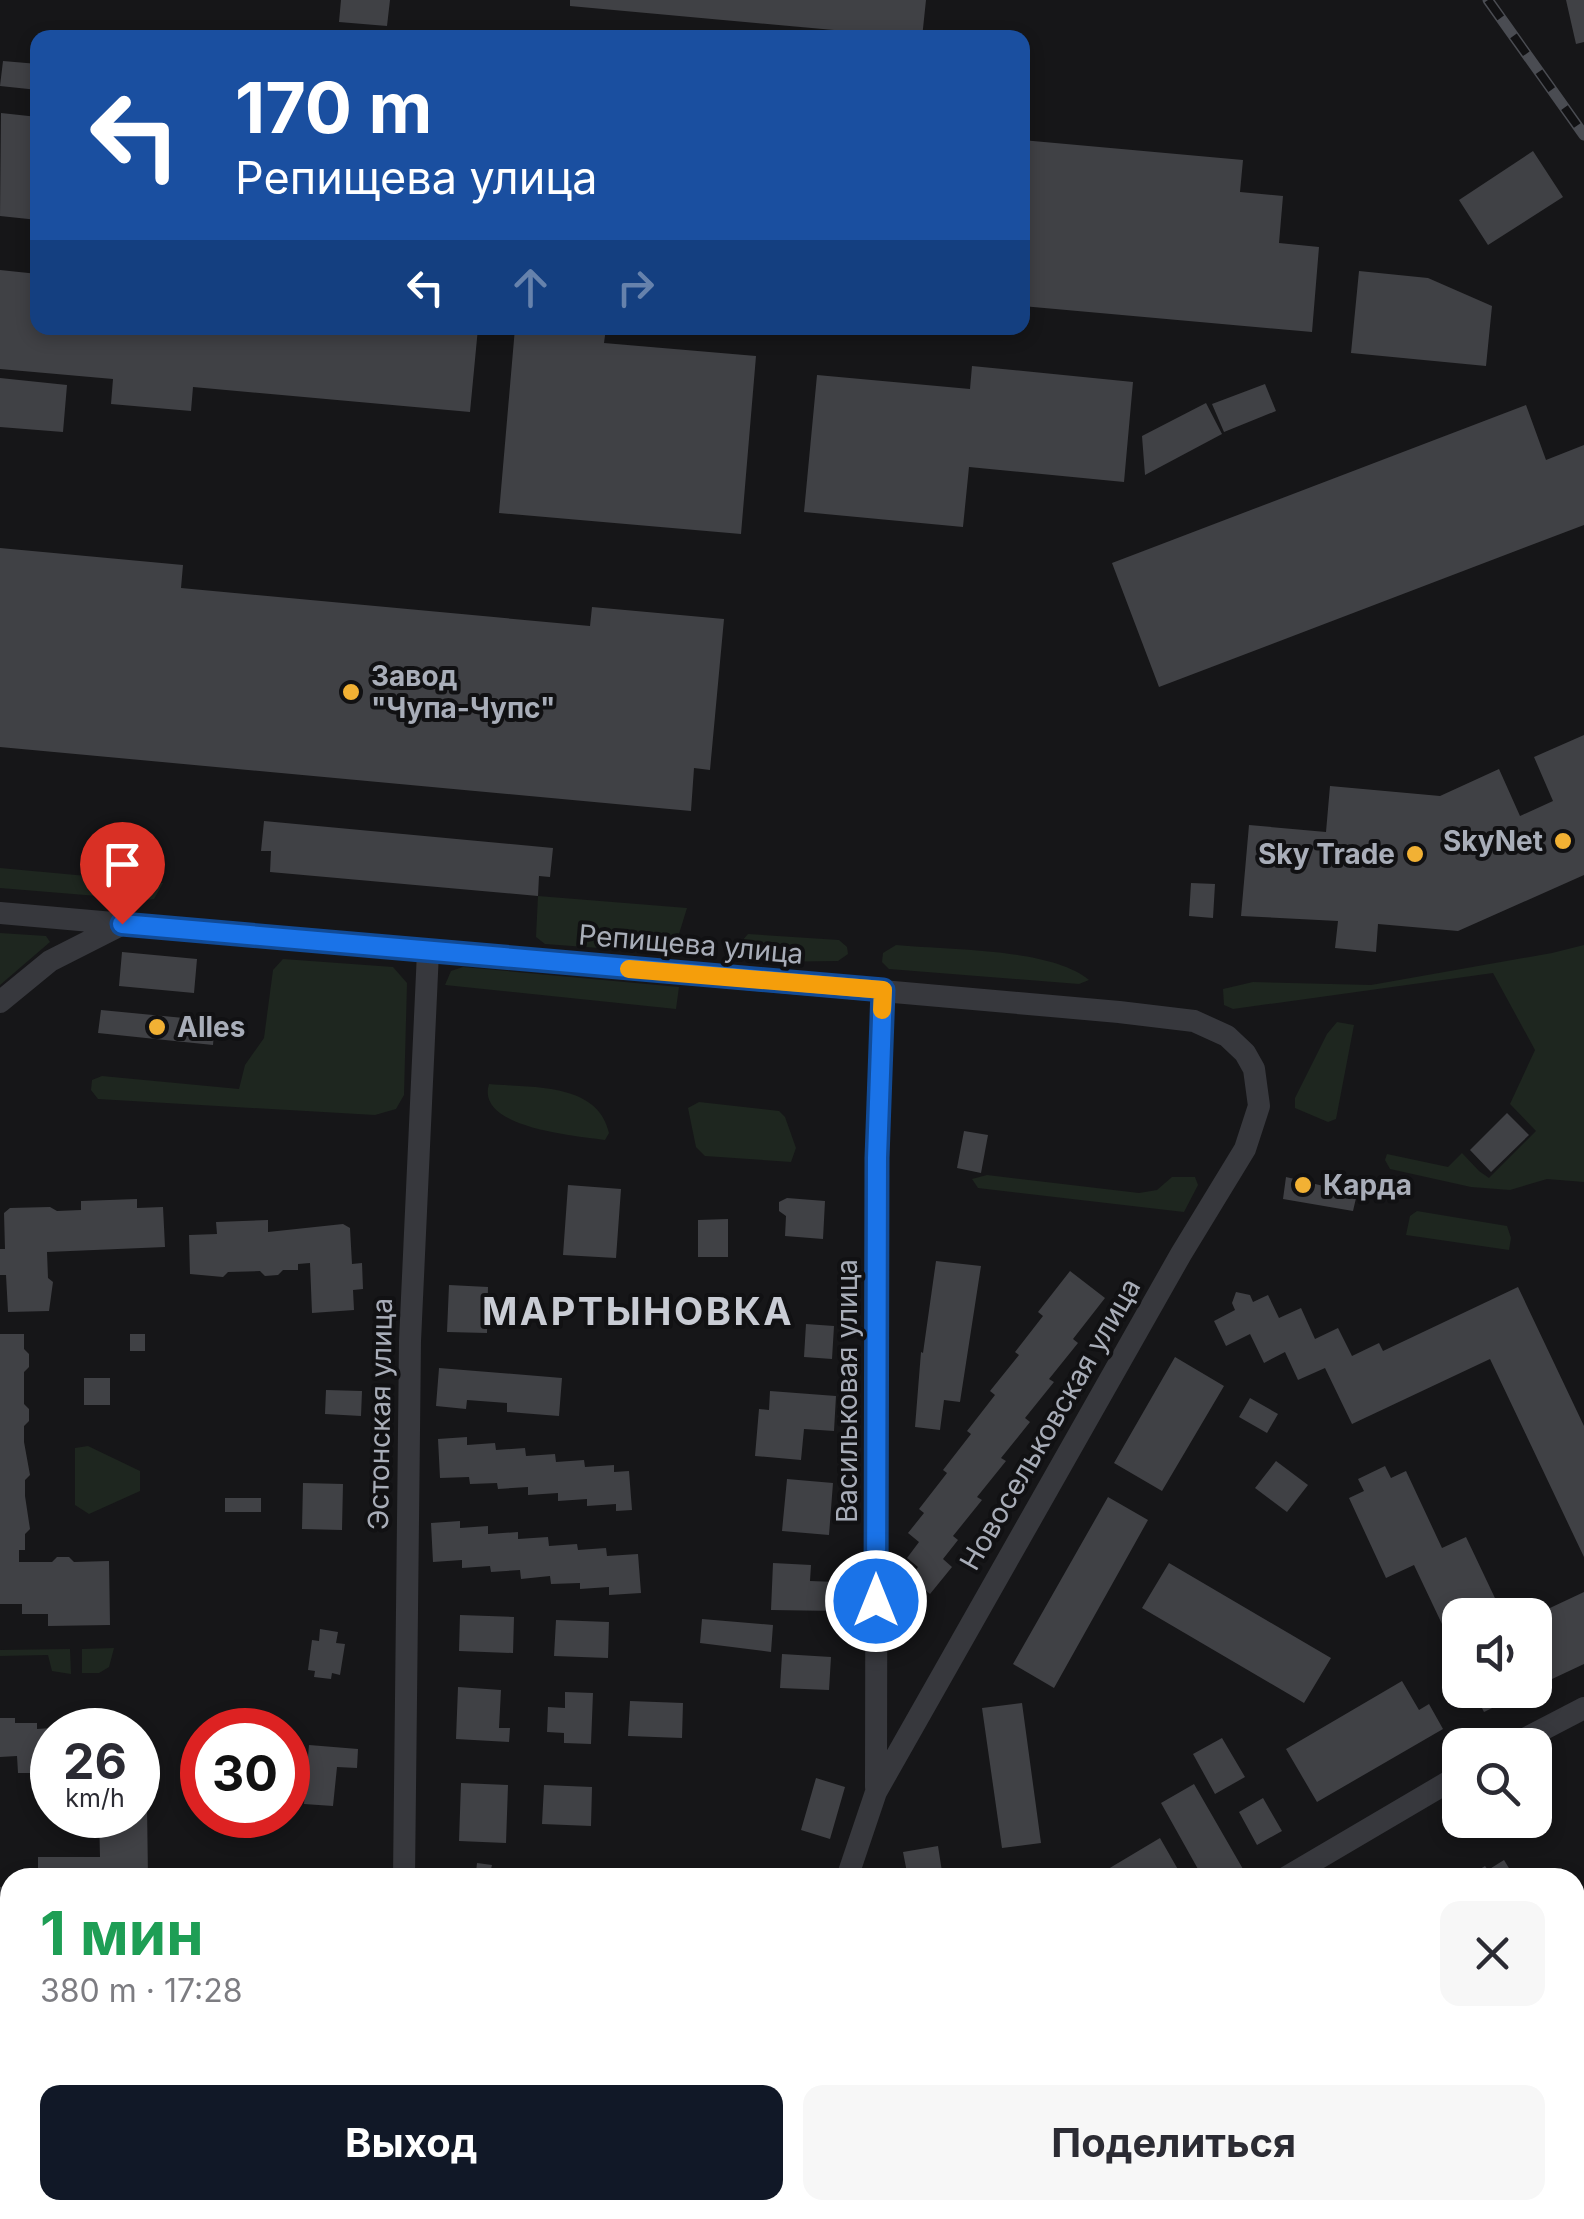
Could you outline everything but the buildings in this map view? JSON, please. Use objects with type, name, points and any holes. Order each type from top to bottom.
[{"type":"street","name":"Репищева улица","points":[[0,913],[1194,1021],[1227,1036],[1245,1053]]},
{"type":"street","points":[[0,1002],[50,961],[122,924]]},
{"type":"street","name":"Эстонская улица","points":[[404,1868],[410,1341],[428,952]]},
{"type":"street","name":"Васильковая улица","points":[[876,1792],[877,1182],[883,990]]},
{"type":"street","name":"Новосельковская улица","points":[[850,1868],[876,1792],[1181,1254],[1246,1149],[1260,1106],[1254,1068],[1245,1053]]},
{"type":"street","points":[[1546,1728],[1584,1708]]},
{"type":"street","points":[[1302,1868],[1442,1785]]},
{"type":"shaded area","points":[[0,868],[163,883],[154,899],[146,900],[0,888]]},
{"type":"shaded area","points":[[538,896],[687,908],[679,934],[654,952],[545,944],[536,937]]},
{"type":"shaded area","points":[[0,933],[46,936],[50,942],[0,985]]},
{"type":"shaded area","points":[[748,934],[839,940],[848,954],[838,961],[756,962],[743,951],[742,941]]},
{"type":"shaded area","points":[[896,945],[1025,956],[1072,970],[1089,980],[1079,984],[889,969],[882,962],[883,953]]},
{"type":"shaded area","points":[[1584,945],[1584,1182],[1547,1179],[1510,1190],[1471,1187],[1390,1169],[1385,1160],[1387,1154],[1448,1167],[1462,1153],[1489,1178],[1536,1131],[1510,1104],[1535,1050],[1493,973],[1233,1009],[1224,1005],[1223,989],[1253,982],[1371,985]]},
{"type":"shaded area","points":[[283,959],[393,967],[407,983],[404,1095],[396,1109],[375,1115],[98,1099],[91,1090],[92,1080],[102,1076],[239,1089],[245,1065],[264,1038],[273,970]]},
{"type":"shaded area","points":[[463,967],[679,987],[676,1009],[445,985],[451,971]]},
{"type":"shaded area","points":[[1337,1022],[1354,1025],[1336,1119],[1328,1122],[1295,1108],[1295,1098]]},
{"type":"shaded area","points":[[489,1084],[542,1088],[577,1096],[602,1116],[609,1133],[605,1140],[552,1132],[512,1120],[497,1111],[489,1099]]},
{"type":"shaded area","points":[[699,1102],[779,1111],[796,1148],[791,1162],[705,1156],[696,1147],[688,1108]]},
{"type":"shaded area","points":[[987,1175],[1139,1193],[1157,1190],[1172,1177],[1195,1177],[1198,1185],[1184,1212],[978,1188],[972,1179]]},
{"type":"shaded area","points":[[1417,1211],[1507,1226],[1509,1250],[1406,1235],[1410,1216]]},
{"type":"shaded area","points":[[88,1446],[140,1471],[140,1491],[89,1514],[75,1505],[75,1448]]},
{"type":"shaded area","points":[[114,1648],[109,1667],[99,1673],[82,1673],[82,1649]]},
{"type":"shaded area","points":[[70,1649],[71,1674],[52,1671],[48,1655],[0,1656],[0,1650]]},
{"type":"railway","points":[[1488,0],[1584,135]]},
{"type":"slow traffic","points":[[629,969],[883,990],[882,1010]]},
{"type":"place","name":"Завод \"Чупа-Чупс\"","points":[[351,692]]},
{"type":"place","name":"SkyNet","points":[[1563,841]]},
{"type":"place","name":"Sky Trade","points":[[1415,854]]},
{"type":"place","name":"Alles","points":[[157,1027]]},
{"type":"place","name":"Карда","points":[[1303,1185]]},
{"type":"district","name":"МАРТЫНОВКА","points":[[638,1311]]},
{"type":"route","points":[[122,924],[883,990],[877,1158],[876,1601]]}]
